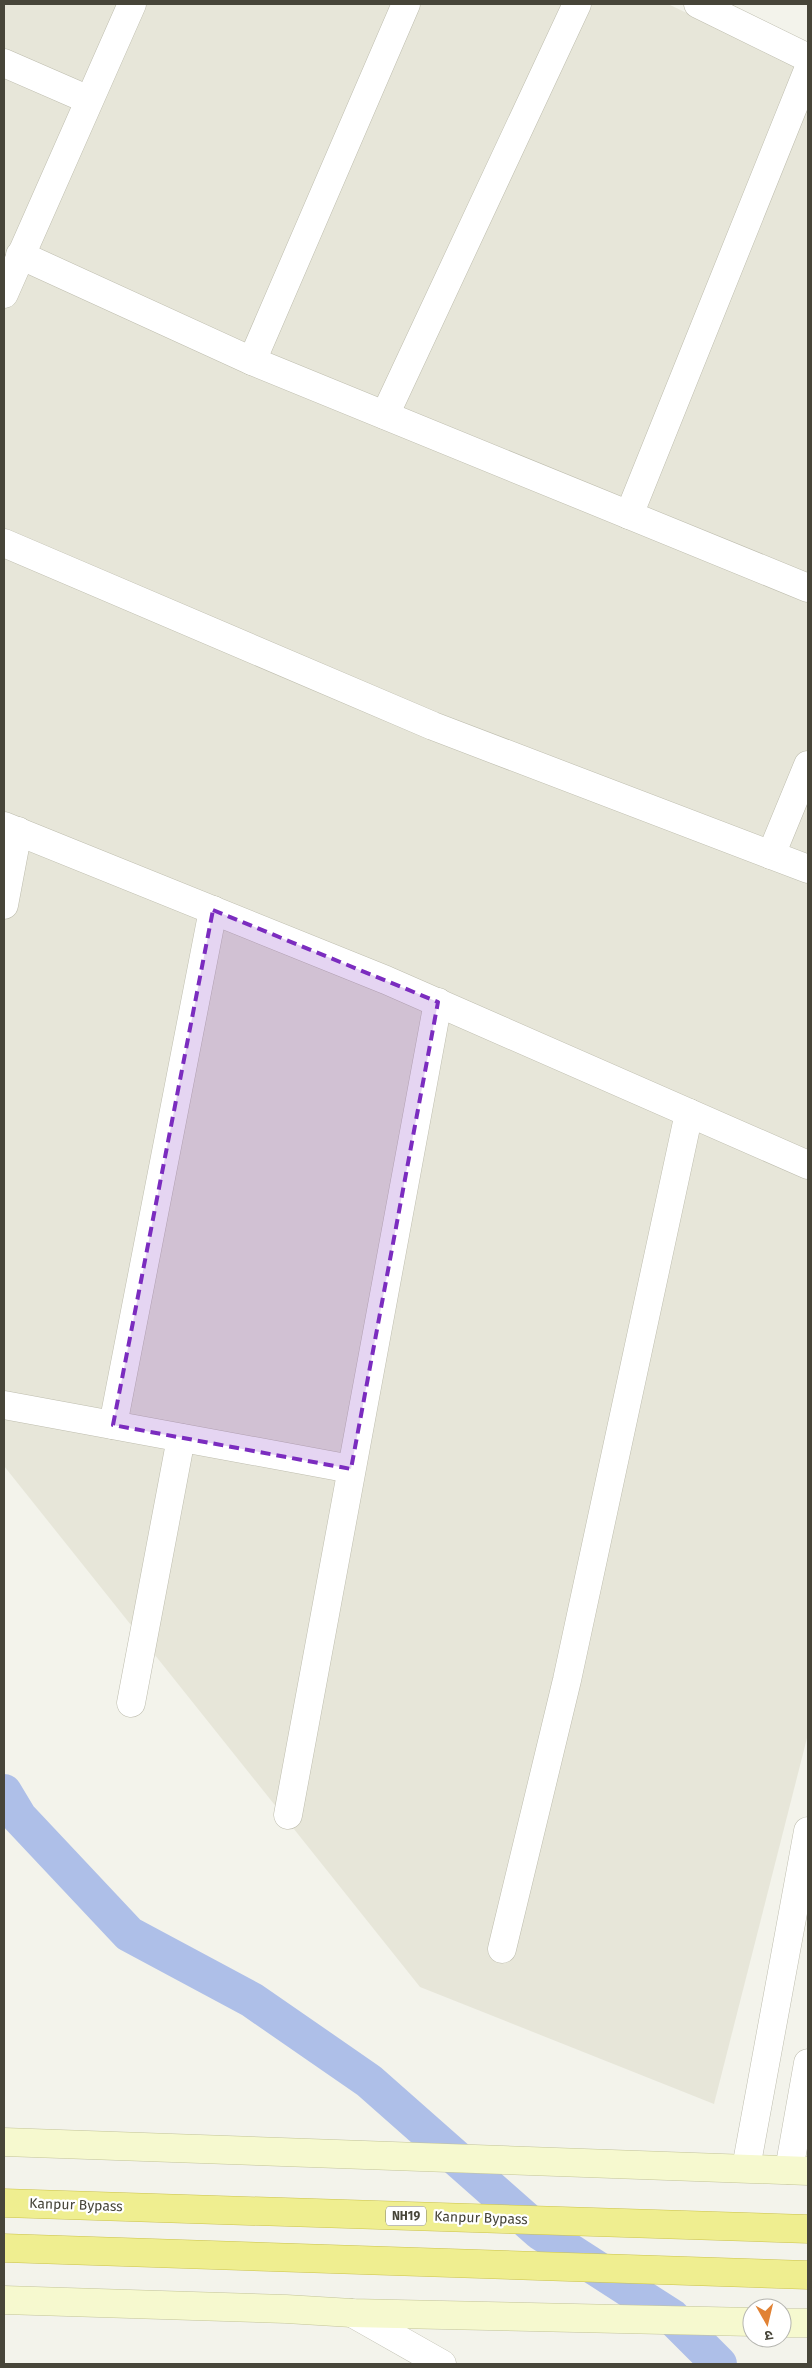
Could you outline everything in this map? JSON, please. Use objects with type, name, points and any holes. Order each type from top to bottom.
[{"type":"highway","name":"Kanpur Bypass","points":[[4,2203],[808,2229]]},
{"type":"highway","points":[[4,2248],[808,2275]]},
{"type":"main road","points":[[4,2142],[798,2171]]},
{"type":"main road","points":[[4,2300],[277,2308],[352,2313],[446,2313],[742,2322]]},
{"type":"main road","points":[[792,2322],[808,2323]]},
{"type":"street","points":[[4,294],[132,4]]},
{"type":"street","points":[[252,361],[406,4]]},
{"type":"street","points":[[385,415],[577,4]]},
{"type":"street","points":[[698,4],[808,58]]},
{"type":"street","points":[[4,63],[89,100]]},
{"type":"street","points":[[629,515],[808,70]]},
{"type":"street","points":[[20,255],[252,361],[808,588]]},
{"type":"street","points":[[4,543],[433,726],[808,869]]},
{"type":"street","points":[[771,855],[808,765]]},
{"type":"street","points":[[4,905],[11,828],[438,1002],[808,1165]]},
{"type":"street","points":[[113,1425],[213,910]]},
{"type":"street","points":[[288,1816],[438,1002]]},
{"type":"street","points":[[502,1949],[567,1680],[689,1113]]},
{"type":"street","points":[[4,1405],[351,1469]]},
{"type":"street","points":[[131,1703],[182,1438]]},
{"type":"street","points":[[746,2168],[802,1894],[808,1831]]},
{"type":"street","points":[[798,2171],[808,2063]]},
{"type":"street","points":[[352,2313],[442,2364]]},
{"type":"highlighted area","points":[[213,910],[438,1002],[351,1469],[113,1425]]},
{"type":"shaded area","points":[[4,4],[668,4],[808,71],[808,1734],[714,2104],[420,1987],[4,1466]]},
{"type":"waterway","points":[[4,1792],[19,1817],[129,1934],[252,2000],[369,2081],[540,2232],[672,2317],[719,2364]]}]
